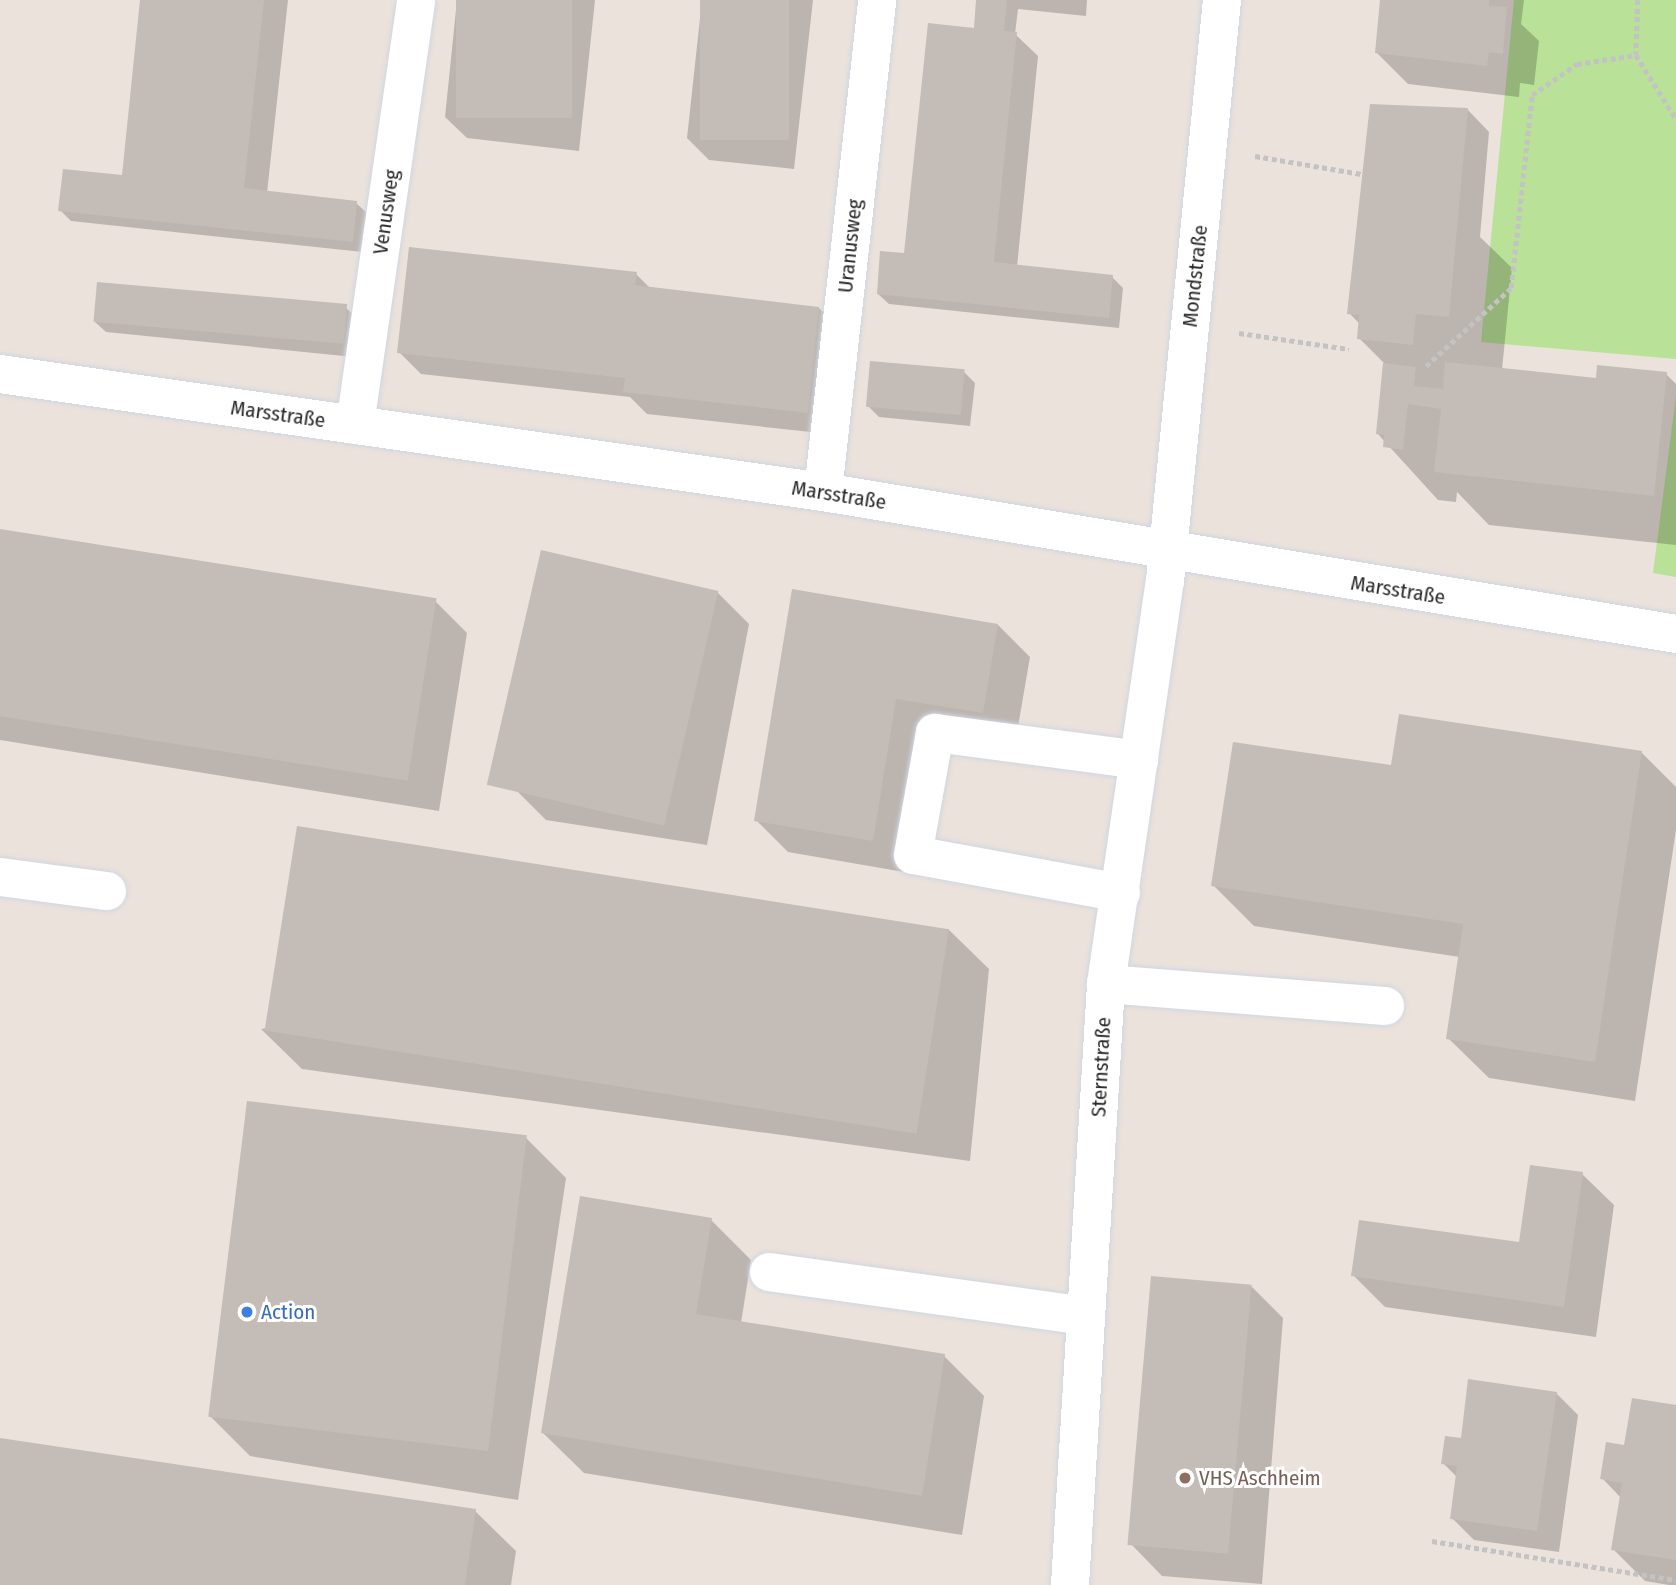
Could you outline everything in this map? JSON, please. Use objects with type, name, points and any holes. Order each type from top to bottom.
[{"type":"street","name":"Venusweg","points":[[355,425],[416,0]]},
{"type":"street","name":"Uranusweg","points":[[823,492],[877,0]]},
{"type":"street","name":"Mondstraße","points":[[1168,553],[1222,0]]},
{"type":"street","name":"Marsstraße","points":[[0,374],[823,492],[1168,553],[1676,634]]},
{"type":"street","name":"Sternstraße","points":[[1070,1585],[1106,984],[1168,553]]},
{"type":"street","points":[[1121,893],[913,855],[935,733],[1139,760]]},
{"type":"street","points":[[0,877],[107,891]]},
{"type":"street","points":[[1106,984],[1385,1006]]},
{"type":"street","points":[[769,1272],[1086,1317]]},
{"type":"path","points":[[1638,0],[1636,55],[1676,119]]},
{"type":"path","points":[[1426,366],[1511,288],[1532,94],[1577,64],[1636,55]]},
{"type":"path","points":[[1208,148],[1361,174]]},
{"type":"path","points":[[1190,326],[1349,349]]},
{"type":"path","points":[[1432,1541],[1676,1580]]},
{"type":"green space","points":[[1514,0],[1676,0],[1676,359],[1481,342]]},
{"type":"green space","points":[[1676,396],[1676,577],[1653,573]]},
{"type":"building","points":[[140,0],[264,0],[244,188],[357,201],[353,242],[58,211],[63,169],[122,175]]},
{"type":"building","points":[[456,0],[572,0],[572,118],[456,118]]},
{"type":"building","points":[[700,0],[789,0],[789,140],[700,140]]},
{"type":"building","points":[[976,0],[1007,0],[1004,31],[1017,32],[994,262],[1113,275],[1109,318],[877,294],[880,251],[904,253],[928,23],[974,28]]},
{"type":"building","points":[[1380,0],[1489,0],[1489,6],[1507,7],[1503,54],[1489,52],[1487,66],[1375,53]]},
{"type":"building","points":[[1370,104],[1468,108],[1449,317],[1416,314],[1413,345],[1357,339],[1359,315],[1347,314]]},
{"type":"building","points":[[409,247],[637,272],[635,285],[819,307],[808,413],[623,392],[625,378],[397,353]]},
{"type":"building","points":[[97,282],[347,304],[344,344],[94,322]]},
{"type":"building","points":[[870,361],[965,369],[961,415],[866,407]]},
{"type":"building","points":[[1445,362],[1596,378],[1597,365],[1667,372],[1654,496],[1434,472],[1441,409],[1408,404],[1403,450],[1383,447],[1384,435],[1376,434],[1383,363],[1416,367],[1414,386],[1443,389]]},
{"type":"building","points":[[0,529],[437,598],[408,781],[0,716]]},
{"type":"building","points":[[541,550],[718,591],[664,826],[487,785]]},
{"type":"building","points":[[792,589],[998,624],[983,713],[896,699],[873,841],[754,821]]},
{"type":"building","points":[[1399,714],[1642,751],[1595,1062],[1446,1039],[1463,924],[1211,886],[1233,742],[1391,765]]},
{"type":"building","points":[[297,826],[949,929],[916,1134],[265,1030]]},
{"type":"building","points":[[247,1101],[527,1135],[488,1451],[208,1417]]},
{"type":"building","points":[[1530,1165],[1583,1172],[1564,1307],[1351,1276],[1359,1220],[1519,1242]]},
{"type":"building","points":[[580,1196],[712,1218],[696,1314],[945,1354],[922,1496],[541,1433]]},
{"type":"building","name":"VHS Aschheim","points":[[1151,1276],[1252,1285],[1228,1554],[1127,1545]]},
{"type":"building","points":[[1468,1379],[1557,1392],[1537,1531],[1450,1519],[1457,1466],[1441,1464],[1445,1436],[1461,1438]]},
{"type":"building","points":[[1632,1398],[1676,1405],[1676,1560],[1611,1550],[1622,1483],[1600,1479],[1606,1442],[1624,1445]]},
{"type":"building","points":[[0,1438],[476,1509],[465,1585],[0,1585]]},
{"type":"place","name":"Action","points":[[247,1312]]},
{"type":"place","name":"VHS Aschheim","points":[[1185,1478]]}]
